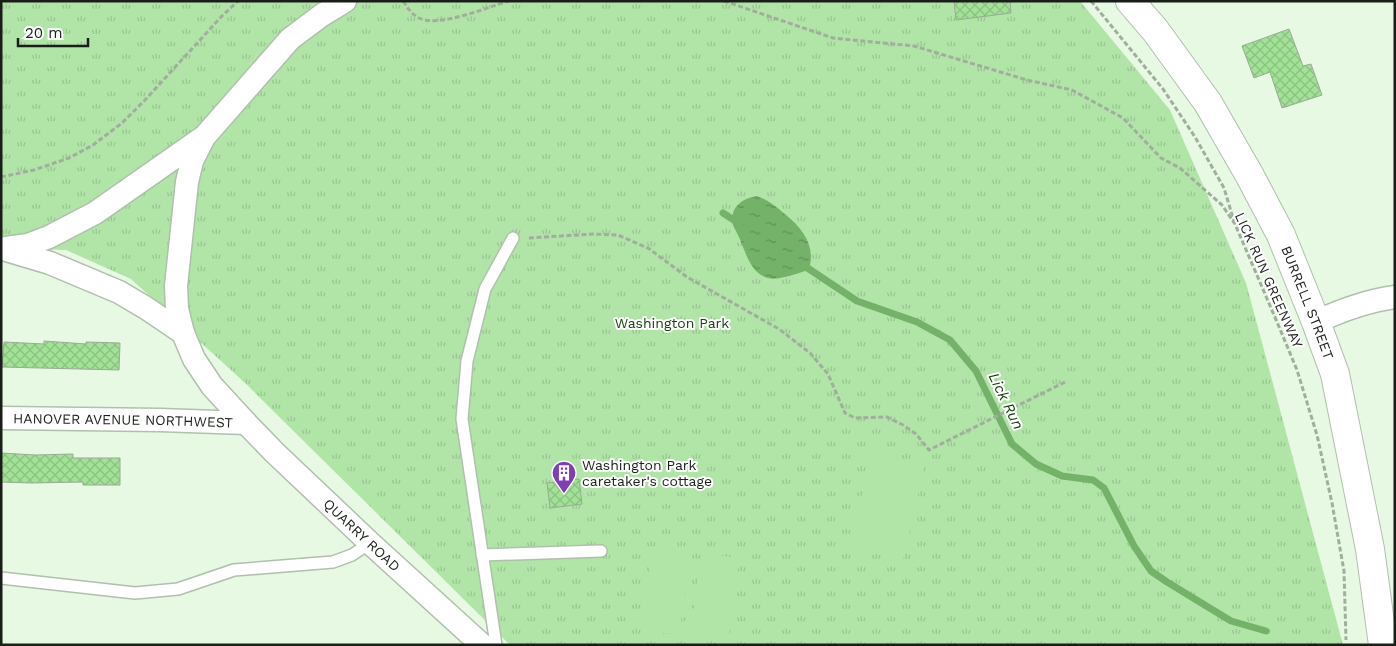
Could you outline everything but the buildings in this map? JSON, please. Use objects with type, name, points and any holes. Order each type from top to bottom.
[{"type":"street","points":[[2,249],[28,245],[49,237],[95,213],[205,136],[290,39],[322,15],[345,1]]},
{"type":"street","name":"BURRELL STREET","points":[[1130,1],[1155,30],[1208,103],[1246,168],[1281,235],[1316,322],[1335,374],[1370,549],[1383,645]]},
{"type":"street","name":"QUARRY ROAD","points":[[205,136],[192,162],[187,182],[176,286],[177,309],[183,333],[194,360],[212,386],[274,452],[482,645]]},
{"type":"street","points":[[2,249],[50,263],[119,292],[183,333]]},
{"type":"street","points":[[1316,322],[1372,300],[1395,296]]},
{"type":"street","name":"HANOVER AVENUE NORTHWEST","points":[[1,418],[246,423]]},
{"type":"lane","points":[[496,645],[462,419],[467,361],[484,289],[514,238]]},
{"type":"lane","points":[[1,578],[147,593],[178,589],[234,570],[332,562],[352,555],[370,543]]},
{"type":"lane","points":[[482,555],[601,551]]},
{"type":"path","points":[[1,177],[34,170],[69,158],[93,145],[122,123],[238,1]]},
{"type":"path","points":[[403,1],[410,12],[421,19],[442,20],[469,14],[509,1]]},
{"type":"path","name":"LICK RUN GREENWAY","points":[[724,1],[833,38],[914,46],[1026,80],[1072,90],[1124,118],[1161,158],[1180,168],[1222,205],[1235,224],[1297,370],[1317,435],[1344,571],[1346,640]]},
{"type":"path","points":[[1090,1],[1164,88],[1224,188],[1235,224]]},
{"type":"path","points":[[514,238],[593,234],[618,235],[648,248],[687,277],[779,329],[810,353],[828,374],[845,413],[855,418],[887,418],[903,425],[916,434],[929,450],[1064,382]]},
{"type":"green space","name":"Washington Park","points":[[1,1],[1080,1],[1170,110],[1246,283],[1343,645],[510,645],[243,381],[131,279],[66,250],[1,248]]},
{"type":"green space","points":[[871,452],[925,464],[903,560],[850,548]]},
{"type":"green space","points":[[652,547],[691,552],[679,635],[641,630]]},
{"type":"green space","points":[[701,553],[739,558],[728,642],[690,637]]},
{"type":"water","points":[[757,196],[775,206],[803,232],[811,253],[809,269],[789,276],[772,279],[762,276],[754,268],[733,225],[732,219],[738,205],[746,199]]},
{"type":"waterway","name":"Lick Run","points":[[723,213],[740,224]]},
{"type":"waterway","name":"Lick Run","points":[[803,265],[857,301],[917,322],[950,340],[976,371],[1012,444],[1036,464],[1062,476],[1093,480],[1104,488],[1134,546],[1151,571],[1231,621],[1266,631]]},
{"type":"place","name":"Washington Park caretaker's cottage","points":[[564,494]]}]
